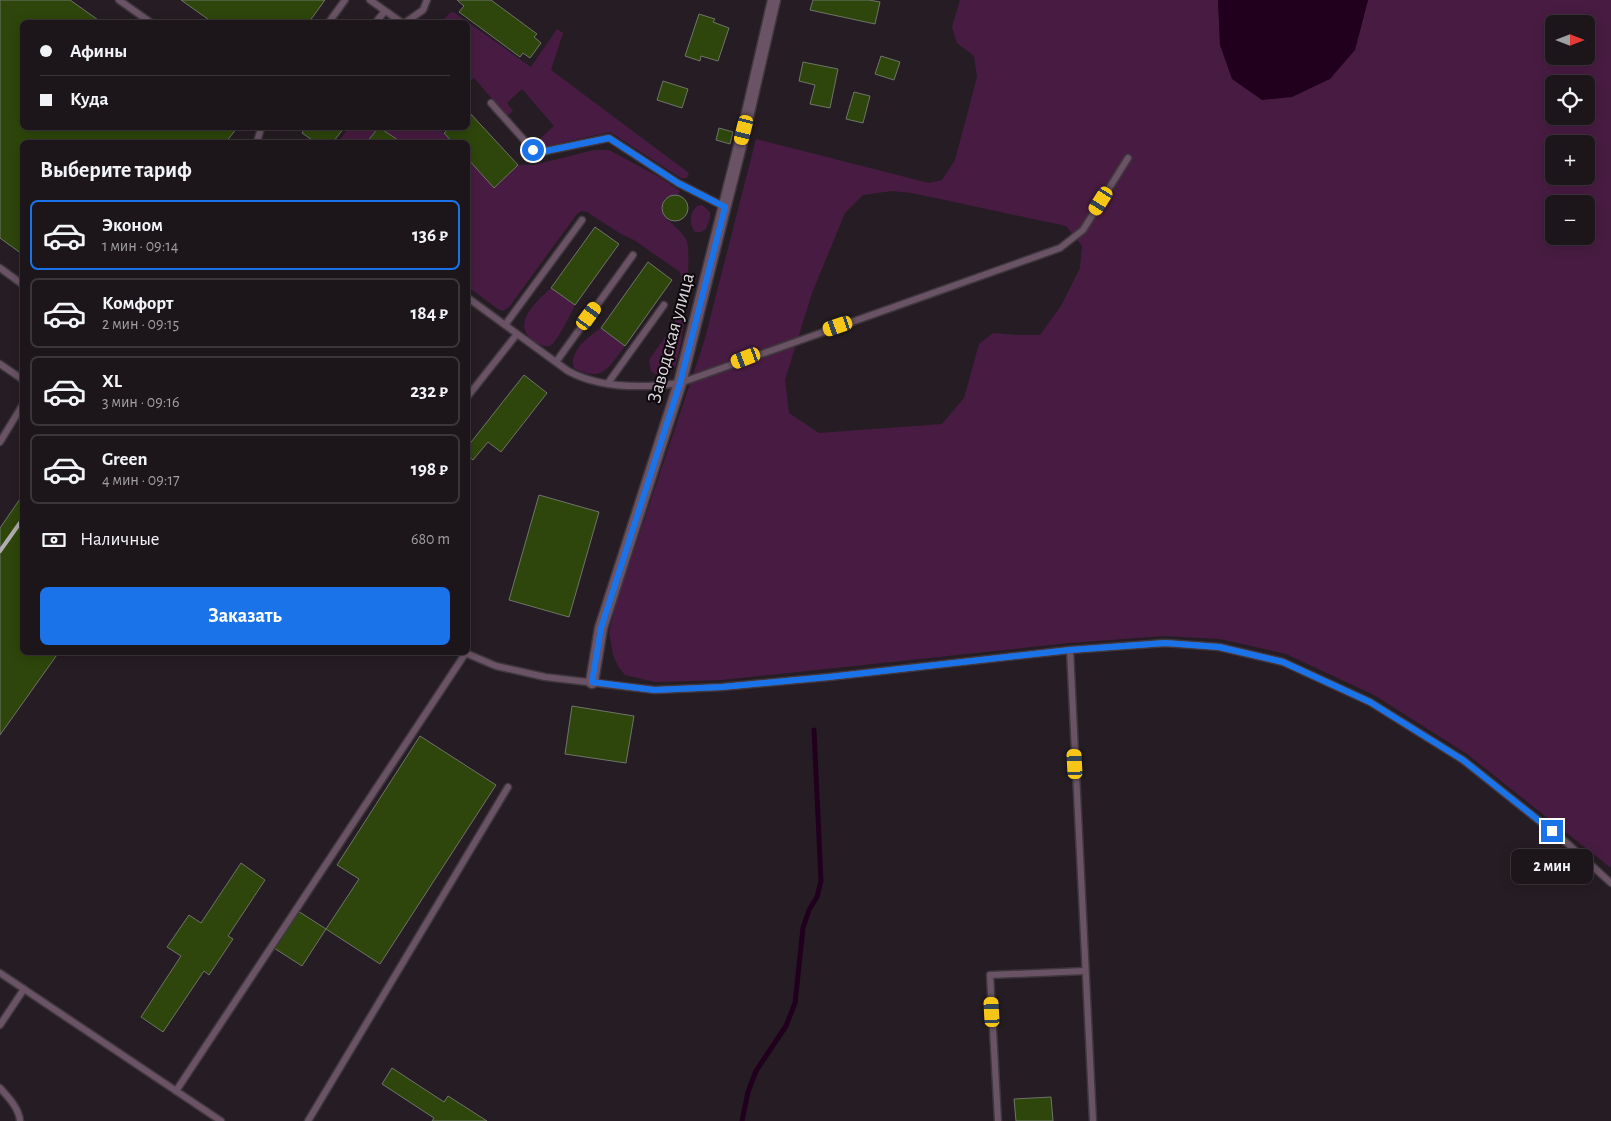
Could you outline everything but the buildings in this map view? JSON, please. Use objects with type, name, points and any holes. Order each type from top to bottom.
[{"type":"street","name":"Заводская улица","points":[[592,682],[601,628],[680,383],[725,207],[774,0]]},
{"type":"lane","points":[[119,0],[147,20]]},
{"type":"lane","points":[[330,20],[345,0]]},
{"type":"lane","points":[[370,0],[398,20]]},
{"type":"lane","points":[[409,20],[423,10],[427,0]]},
{"type":"lane","points":[[378,20],[385,11]]},
{"type":"lane","points":[[491,103],[533,150],[541,152],[609,138],[678,183],[725,207]]},
{"type":"lane","points":[[470,300],[556,362],[583,378],[608,384],[658,386],[680,383],[1060,248],[1083,230],[1128,158]]},
{"type":"lane","points":[[505,326],[582,220]]},
{"type":"lane","points":[[556,362],[633,255]]},
{"type":"lane","points":[[0,268],[20,283]]},
{"type":"lane","points":[[608,384],[664,304]]},
{"type":"lane","points":[[470,393],[517,334]]},
{"type":"lane","points":[[0,364],[20,379]]},
{"type":"lane","points":[[0,442],[20,409]]},
{"type":"lane","points":[[469,655],[496,666],[545,677],[654,690],[722,687],[829,677],[1070,650],[1165,643],[1219,647],[1283,662],[1370,702],[1463,760],[1567,843],[1611,883]]},
{"type":"lane","points":[[1070,650],[1093,1121]]},
{"type":"lane","points":[[176,1091],[463,655]]},
{"type":"lane","points":[[308,1121],[508,787]]},
{"type":"lane","points":[[998,1121],[990,975],[1085,971]]},
{"type":"lane","points":[[0,973],[221,1121]]},
{"type":"lane","points":[[0,1025],[24,989]]},
{"type":"lane","points":[[0,1088],[10,1099],[20,1117],[20,1121]]},
{"type":"shaded area","points":[[960,0],[1218,0],[1220,45],[1355,50],[1368,0],[1611,0],[1611,868],[1467,754],[1374,695],[1286,654],[1220,639],[1165,636],[1069,643],[722,680],[655,682],[625,675],[613,655],[609,632],[616,604],[704,342],[756,139],[929,183],[942,180],[955,160],[977,77],[974,56],[957,43],[952,27]],"holes":[[[892,191],[912,193],[1066,226],[1082,246],[1080,268],[1061,306],[1040,335],[993,333],[979,344],[964,398],[942,424],[819,433],[789,413],[785,380],[812,293],[845,213],[863,195]]]},
{"type":"shaded area","points":[[1218,0],[1368,0],[1355,50],[1330,79],[1292,97],[1262,100],[1232,79],[1220,45]]},
{"type":"shaded area","points":[[451,12],[465,20],[443,20]]},
{"type":"shaded area","points":[[470,23],[531,67],[557,29],[563,33],[551,70],[689,173],[687,178],[681,178],[610,132],[543,147],[536,146],[535,143],[554,126],[522,89],[507,103],[513,111],[507,116],[474,78],[470,81]]},
{"type":"shaded area","points":[[347,130],[376,130],[369,140],[340,140]]},
{"type":"shaded area","points":[[383,130],[441,130],[450,140],[398,140]]},
{"type":"shaded area","points":[[594,150],[609,150],[661,178],[680,191],[678,195],[665,198],[662,205],[665,216],[684,236],[688,251],[688,284],[684,325],[678,357],[671,371],[655,374],[651,371],[649,360],[676,318],[680,298],[680,272],[634,240],[587,212],[581,211],[577,214],[509,307],[503,311],[470,288],[470,161],[494,188],[518,165],[534,165]]},
{"type":"shaded area","points":[[702,205],[710,212],[710,218],[706,229],[701,232],[695,232],[691,225],[691,215],[697,206]]},
{"type":"shaded area","points":[[551,288],[575,305],[557,339],[551,345],[546,346],[537,343],[529,336],[525,329],[525,322],[532,307]]},
{"type":"shaded area","points":[[601,328],[625,346],[604,371],[592,374],[574,368],[574,356],[577,350],[585,340]]},
{"type":"waterway","points":[[742,1121],[748,1092],[756,1071],[786,1026],[795,1003],[803,928],[809,910],[817,897],[821,881],[814,730]]},
{"type":"railway","points":[[0,551],[20,523]]},
{"type":"route","points":[[533,150],[541,152],[609,138],[678,183],[725,207],[680,383],[601,628],[592,682],[654,690],[722,687],[1070,650],[1165,643],[1219,647],[1283,662],[1370,702],[1463,760],[1552,831]]}]
